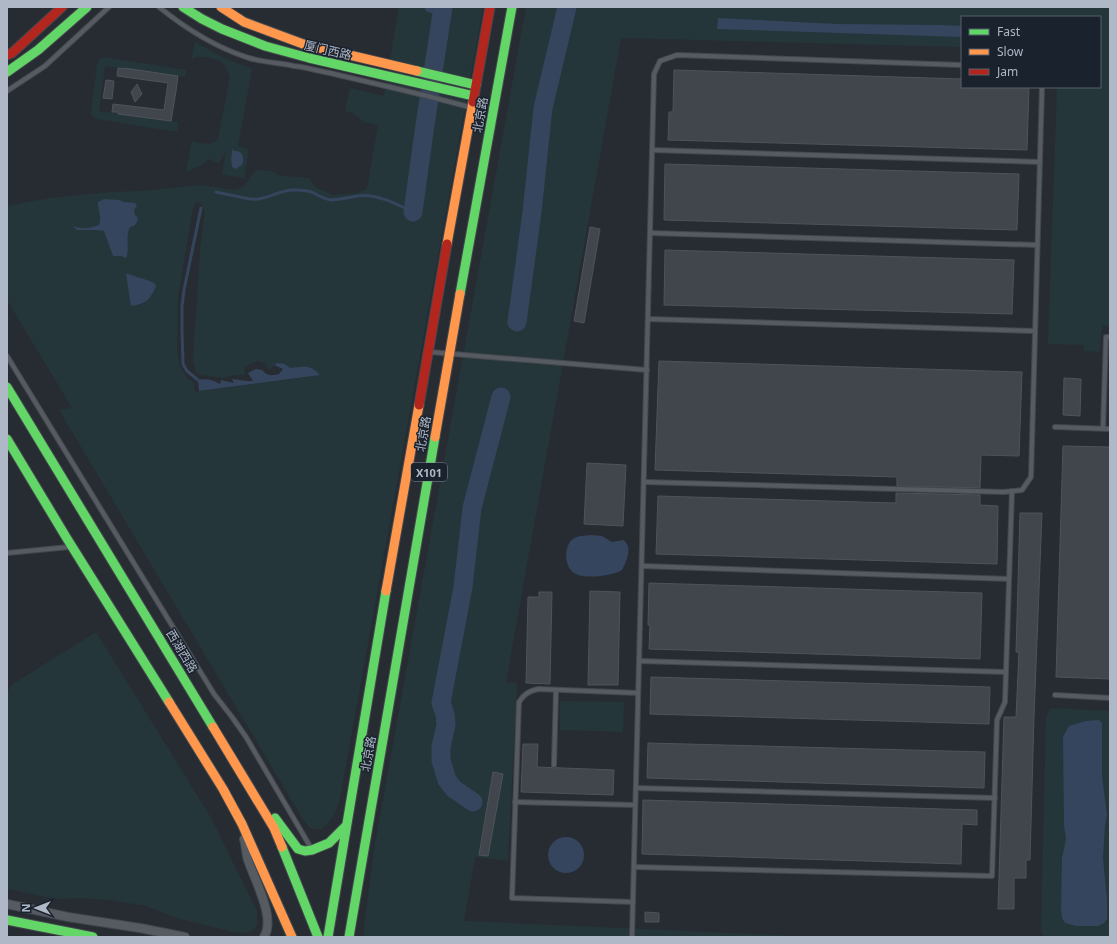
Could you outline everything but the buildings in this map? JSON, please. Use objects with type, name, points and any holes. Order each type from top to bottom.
[{"type":"main road","points":[[7,55],[12,53],[62,7]]},
{"type":"main road","points":[[7,72],[22,63],[88,7]]},
{"type":"main road","name":"厦门西路","points":[[183,7],[214,25],[245,39],[289,54],[405,85],[443,89],[474,96]]},
{"type":"main road","name":"厦门西路","points":[[221,7],[244,22],[303,44],[476,85]]},
{"type":"main road","name":"北京路","points":[[328,937],[427,352],[490,7]]},
{"type":"main road","name":"北京路","points":[[349,937],[449,354],[512,7]]},
{"type":"main road","name":"西湖西路","points":[[7,387],[274,828],[318,937]]},
{"type":"main road","points":[[7,439],[72,547],[223,789],[242,824],[292,937]]},
{"type":"main road","points":[[256,798],[272,814],[298,848],[305,851],[312,850],[329,843],[346,826]]},
{"type":"main road","points":[[7,920],[93,937]]},
{"type":"street","points":[[242,824],[248,859],[267,912],[267,932],[264,937]]},
{"type":"street","points":[[7,904],[68,917],[140,928],[185,937]]},
{"type":"lane","points":[[7,91],[45,66],[109,7]]},
{"type":"lane","points":[[159,7],[170,16],[203,37],[230,51],[249,58],[405,85],[441,99],[472,107]]},
{"type":"lane","points":[[632,937],[654,74],[660,61],[677,55],[961,65]]},
{"type":"lane","points":[[644,482],[1004,492],[1022,490],[1031,477],[1042,88]]},
{"type":"lane","points":[[652,150],[1040,162]]},
{"type":"lane","points":[[650,233],[1037,245]]},
{"type":"lane","points":[[648,319],[1035,331]]},
{"type":"lane","points":[[1103,428],[1106,337],[1110,337]]},
{"type":"lane","points":[[427,352],[647,370]]},
{"type":"lane","points":[[7,356],[214,694],[232,716],[246,737],[312,850]]},
{"type":"lane","points":[[1055,427],[1110,429]]},
{"type":"lane","points":[[634,867],[992,876],[997,720],[1005,702],[1012,491]]},
{"type":"lane","points":[[7,553],[72,547]]},
{"type":"lane","points":[[642,566],[1009,580]]},
{"type":"lane","points":[[639,661],[1006,672]]},
{"type":"lane","points":[[633,902],[512,898],[519,702],[524,695],[538,689],[638,693]]},
{"type":"lane","points":[[554,765],[556,690]]},
{"type":"lane","points":[[1055,695],[1110,698]]},
{"type":"lane","points":[[636,788],[995,798]]},
{"type":"lane","points":[[515,802],[635,805]]},
{"type":"shaded area","points":[[399,7],[483,7],[339,804],[332,818],[322,829],[312,829],[304,821],[59,410],[72,408],[7,300],[7,206],[50,198],[199,185],[236,190],[245,185],[257,170],[272,171],[277,175],[309,178],[315,187],[333,195],[357,193],[367,189],[378,125],[364,122],[353,113],[345,112],[350,88],[384,96]],"holes":[[[196,202],[202,204],[205,213],[200,247],[193,360],[196,372],[200,375],[223,378],[234,375],[245,375],[244,367],[257,361],[265,363],[269,370],[277,363],[295,369],[305,367],[312,368],[319,375],[195,392],[194,383],[186,377],[180,366],[177,351],[178,297],[193,208]]]},
{"type":"shaded area","points":[[526,7],[1110,7],[1110,326],[1102,325],[1100,352],[1084,351],[1084,345],[1048,344],[1057,88],[1101,88],[1101,16],[961,16],[961,47],[621,38],[506,682],[517,683],[508,861],[475,857],[464,921],[818,937],[364,937],[375,844]]},
{"type":"shaded area","points":[[195,42],[230,60],[252,68],[238,146],[249,149],[244,178],[222,174],[226,150],[219,163],[209,159],[199,166],[186,171],[192,141],[209,144],[218,139],[230,77],[224,65],[215,59],[208,57],[195,57],[191,61]]},
{"type":"shaded area","points":[[103,57],[186,70],[185,77],[105,66],[99,111],[178,122],[177,132],[97,119],[93,117],[91,113],[97,65]]},
{"type":"shaded area","points":[[96,632],[210,816],[257,911],[257,925],[252,931],[245,933],[234,932],[176,918],[146,906],[108,900],[80,898],[56,899],[7,889],[7,692],[13,684]]},
{"type":"shaded area","points":[[560,701],[624,702],[623,732],[560,730]]},
{"type":"shaded area","points":[[1052,708],[1110,711],[1110,937],[1045,937],[1041,932],[1046,718],[1049,710]]},
{"type":"water","points":[[718,18],[838,24],[942,25],[961,26],[961,37],[717,29]]},
{"type":"water","points":[[232,149],[241,153],[243,157],[242,165],[236,169],[232,167]]},
{"type":"water","points":[[104,199],[135,203],[137,206],[134,210],[138,220],[136,224],[130,227],[126,258],[121,256],[113,256],[104,231],[77,230],[73,226],[86,228],[99,225],[100,216],[98,202]]},
{"type":"water","points":[[126,274],[154,283],[156,286],[152,295],[147,300],[140,304],[131,306]]},
{"type":"water","points":[[277,363],[285,364],[290,368],[310,368],[320,375],[199,391],[198,380],[204,379],[215,381],[220,384],[221,380],[234,383],[232,379],[253,381],[248,373],[256,369],[262,370],[270,375],[279,374],[283,369],[274,365]]},
{"type":"water","points":[[591,535],[602,536],[612,542],[623,540],[626,543],[628,546],[628,554],[622,570],[612,574],[593,577],[581,576],[572,571],[567,563],[566,557],[566,552],[570,542],[577,537]]},
{"type":"water","points":[[1099,720],[1102,723],[1102,776],[1107,815],[1103,858],[1107,900],[1107,919],[1104,923],[1098,926],[1076,926],[1065,923],[1062,918],[1061,908],[1062,858],[1066,839],[1064,825],[1063,737],[1069,726],[1086,721]]},
{"type":"water","points":[[570,837],[579,842],[583,848],[583,862],[579,868],[570,873],[562,873],[553,868],[549,862],[548,851],[553,842],[559,838]]},
{"type":"waterway","points":[[430,7],[442,10]]},
{"type":"waterway","points":[[413,212],[443,7]]},
{"type":"waterway","points":[[517,322],[532,212],[543,108],[567,7]]},
{"type":"waterway","points":[[216,192],[253,199],[293,190],[309,191],[331,200],[365,195],[386,200],[413,212]]},
{"type":"waterway","points":[[198,380],[187,371],[183,364],[182,306],[201,208]]},
{"type":"waterway","points":[[473,802],[454,789],[447,780],[441,760],[441,747],[446,725],[445,714],[441,703],[463,587],[472,508],[501,397]]},
{"type":"traffic: fast","points":[[7,72],[38,50],[87,7]]},
{"type":"traffic: fast","points":[[183,7],[222,29],[265,46],[309,58],[474,96]]},
{"type":"traffic: fast","points":[[460,294],[512,7]]},
{"type":"traffic: fast","points":[[417,71],[476,85]]},
{"type":"traffic: fast","points":[[7,387],[213,727]]},
{"type":"traffic: fast","points":[[349,937],[435,437]]},
{"type":"traffic: fast","points":[[7,439],[169,702]]},
{"type":"traffic: fast","points":[[328,937],[386,591]]},
{"type":"traffic: fast","points":[[275,818],[298,849],[305,851],[312,850],[329,843],[346,826]]},
{"type":"traffic: fast","points":[[282,847],[318,937]]},
{"type":"traffic: fast","points":[[7,920],[93,937]]},
{"type":"traffic: slow","points":[[221,7],[244,22],[303,44],[417,71]]},
{"type":"traffic: slow","points":[[447,244],[473,102]]},
{"type":"traffic: slow","points":[[435,437],[460,294]]},
{"type":"traffic: slow","points":[[386,591],[419,405]]},
{"type":"traffic: slow","points":[[169,702],[223,789],[242,824],[292,937]]},
{"type":"traffic: slow","points":[[213,727],[274,828],[282,847]]},
{"type":"traffic: jam","points":[[7,55],[12,53],[62,7]]},
{"type":"traffic: jam","points":[[473,102],[490,7]]},
{"type":"traffic: jam","points":[[419,405],[447,244]]}]
